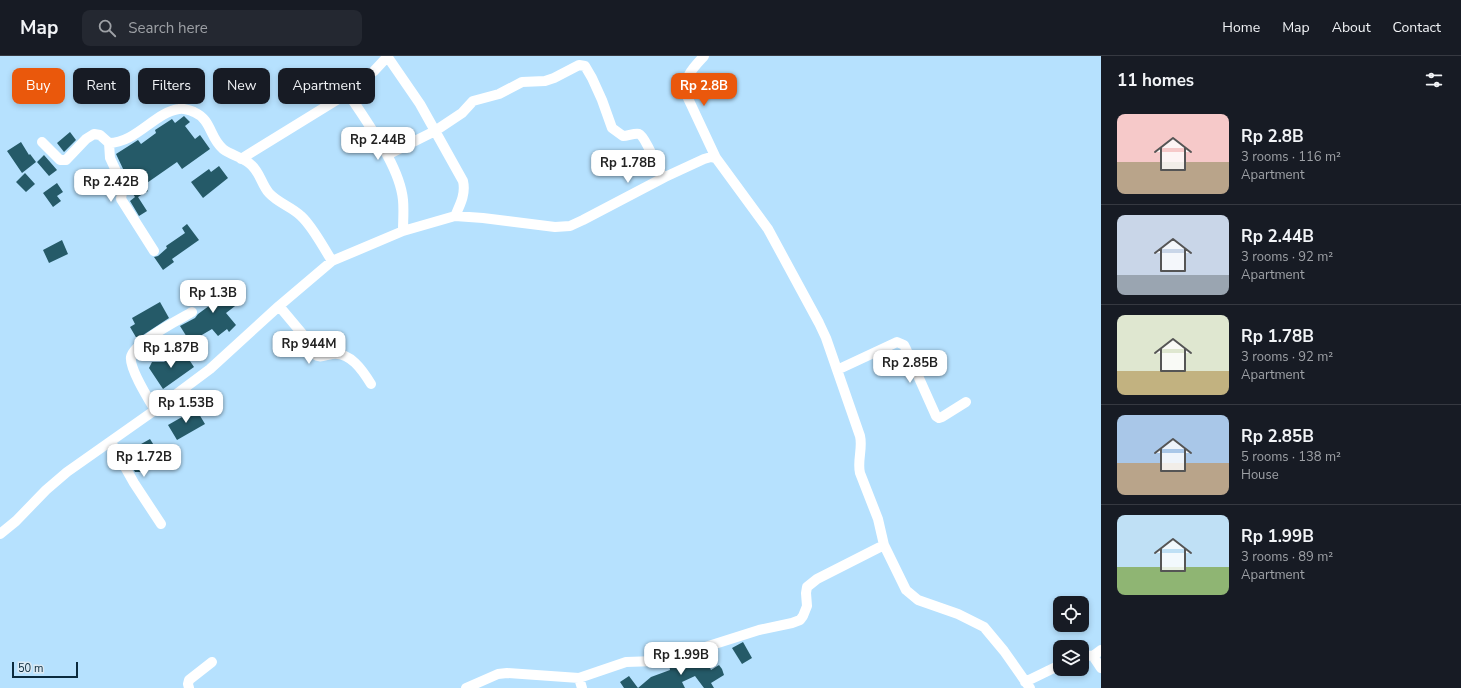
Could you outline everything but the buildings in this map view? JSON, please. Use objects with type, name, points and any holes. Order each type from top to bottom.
[{"type":"street","points":[[375,70],[387,56],[409,86],[463,181],[463,194],[455,216]]},
{"type":"street","points":[[704,56],[689,72],[685,86],[686,94],[716,158],[768,229],[826,338],[860,436],[859,470],[878,519],[884,545],[906,590],[918,600],[958,614],[984,627],[1004,651],[1027,685],[1053,669]]},
{"type":"street","points":[[387,155],[435,131],[462,113],[472,101],[499,94],[522,82],[545,81],[582,65],[592,78],[612,128],[623,136],[638,134],[641,136],[649,149],[662,178]]},
{"type":"street","points":[[241,159],[330,104]]},
{"type":"street","points":[[355,104],[387,155],[397,176],[403,200],[403,231]]},
{"type":"street","points":[[42,142],[60,160],[63,161],[70,157],[86,139],[94,134],[100,135],[109,143],[115,143],[134,135],[172,111],[185,109],[201,115],[208,123],[217,143],[226,151],[254,167],[270,194],[301,216],[332,261]]},
{"type":"street","points":[[109,143],[110,158],[123,186],[121,199],[154,251]]},
{"type":"street","points":[[0,534],[16,521],[46,490],[67,472],[111,442],[210,369],[279,306],[332,261],[403,231],[455,216],[555,227],[570,226],[662,178],[704,159],[711,157],[716,158]]},
{"type":"street","points":[[279,306],[305,337],[316,356],[322,357],[333,353],[342,354],[348,357],[365,374],[371,384]]},
{"type":"street","points":[[155,410],[141,386],[131,361],[131,355],[136,348],[149,338],[192,312]]},
{"type":"street","points":[[837,370],[897,342],[901,343],[906,348],[936,416],[939,418],[942,417],[966,402]]},
{"type":"street","points":[[111,442],[134,483],[161,524]]},
{"type":"street","points":[[466,688],[488,678],[502,674],[579,678],[626,662],[656,661],[759,630],[792,623],[803,616],[806,606],[807,587],[817,579],[884,545]]},
{"type":"street","points":[[1097,653],[1101,668]]},
{"type":"street","points":[[189,688],[189,680],[212,662]]},
{"type":"street","points":[[579,678],[582,688]]}]
